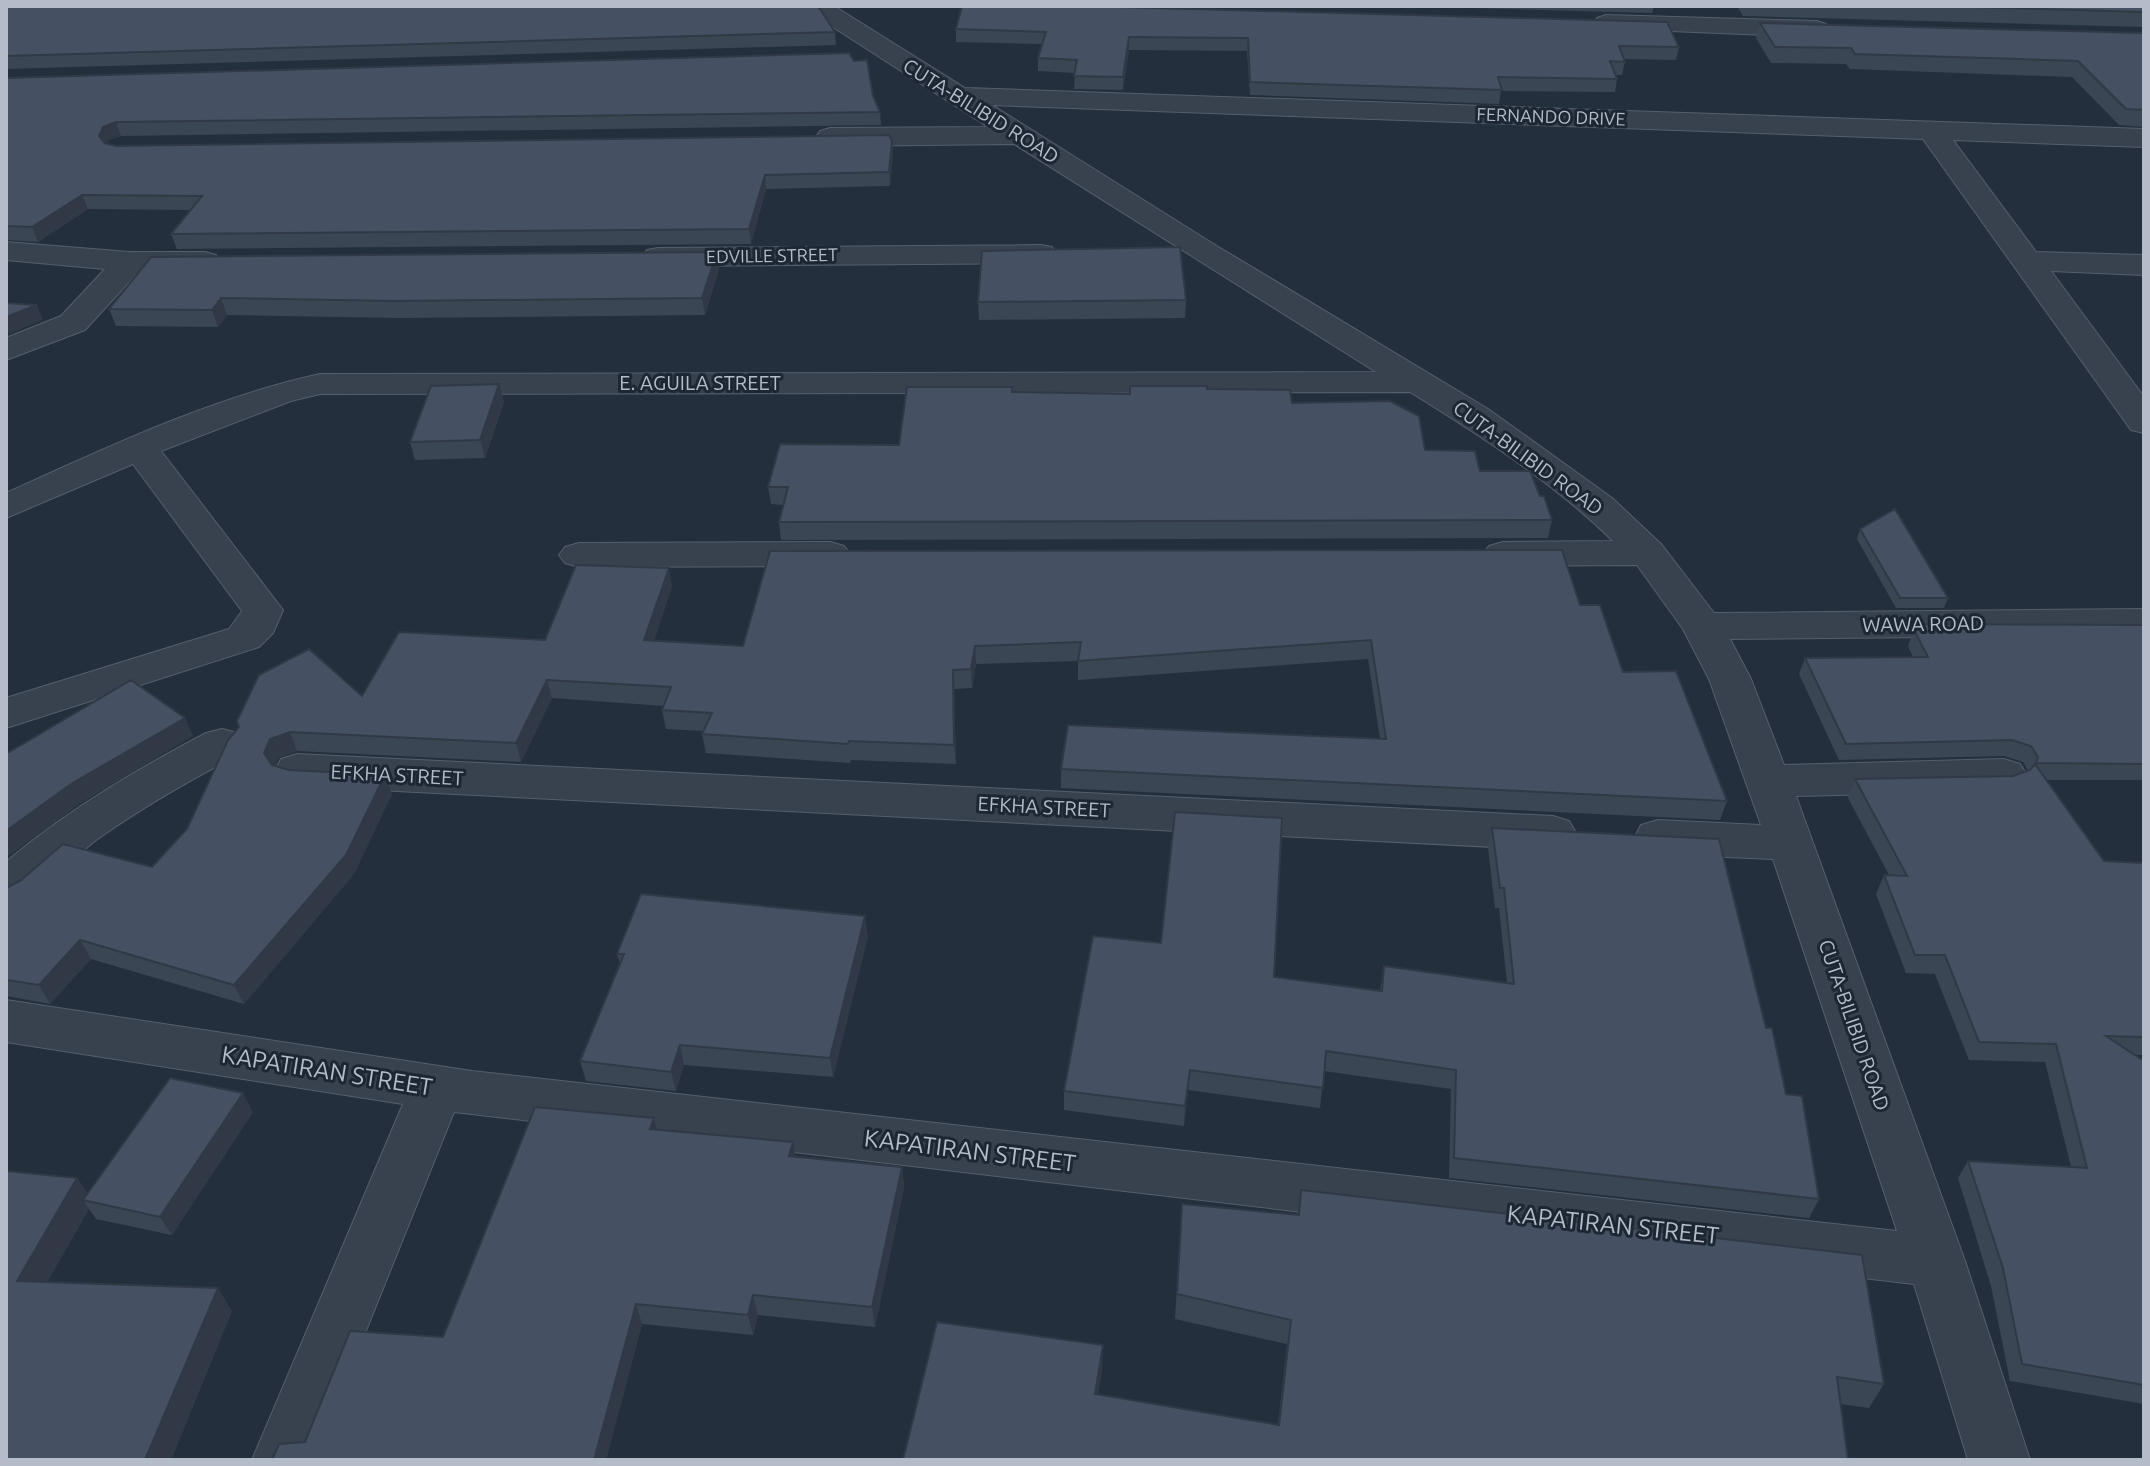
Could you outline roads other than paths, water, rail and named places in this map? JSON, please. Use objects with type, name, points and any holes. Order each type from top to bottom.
[{"type":"street","name":"CUTA-BILIBID ROAD","points":[[817,6],[1204,252],[1475,417],[1599,506],[1648,553],[1702,626],[1730,679],[1791,843],[1936,1261],[1999,1460]]},
{"type":"street","points":[[1586,22],[1841,30]]},
{"type":"street","points":[[843,55],[890,54]]},
{"type":"street","name":"FERNANDO DRIVE","points":[[958,96],[2144,138]]},
{"type":"street","points":[[1932,131],[2144,422]]},
{"type":"street","points":[[799,138],[1020,135]]},
{"type":"street","points":[[6,251],[129,262],[240,261]]},
{"type":"street","points":[[1156,253],[1204,252]]},
{"type":"street","name":"EDVILLE STREET","points":[[635,258],[1077,253]]},
{"type":"street","points":[[2026,261],[2144,265]]},
{"type":"street","points":[[6,350],[73,323],[129,262]]},
{"type":"street","name":"E. AGUILA STREET","points":[[6,507],[139,447],[280,393],[320,384],[1419,382]]},
{"type":"street","points":[[10,703],[244,638],[258,624],[263,610],[139,447]]},
{"type":"street","points":[[1473,554],[1648,553]]},
{"type":"street","points":[[579,555],[866,554]]},
{"type":"street","name":"WAWA ROAD","points":[[1702,626],[2144,622]]},
{"type":"street","points":[[6,891],[81,826],[149,783],[222,744]]},
{"type":"street","name":"EFKHA STREET","points":[[297,770],[1791,843]]},
{"type":"street","points":[[1769,781],[2004,775]]},
{"type":"street","name":"KAPATIRAN STREET","points":[[10,1029],[437,1088],[1936,1261]]},
{"type":"street","points":[[283,1460],[437,1088]]}]
